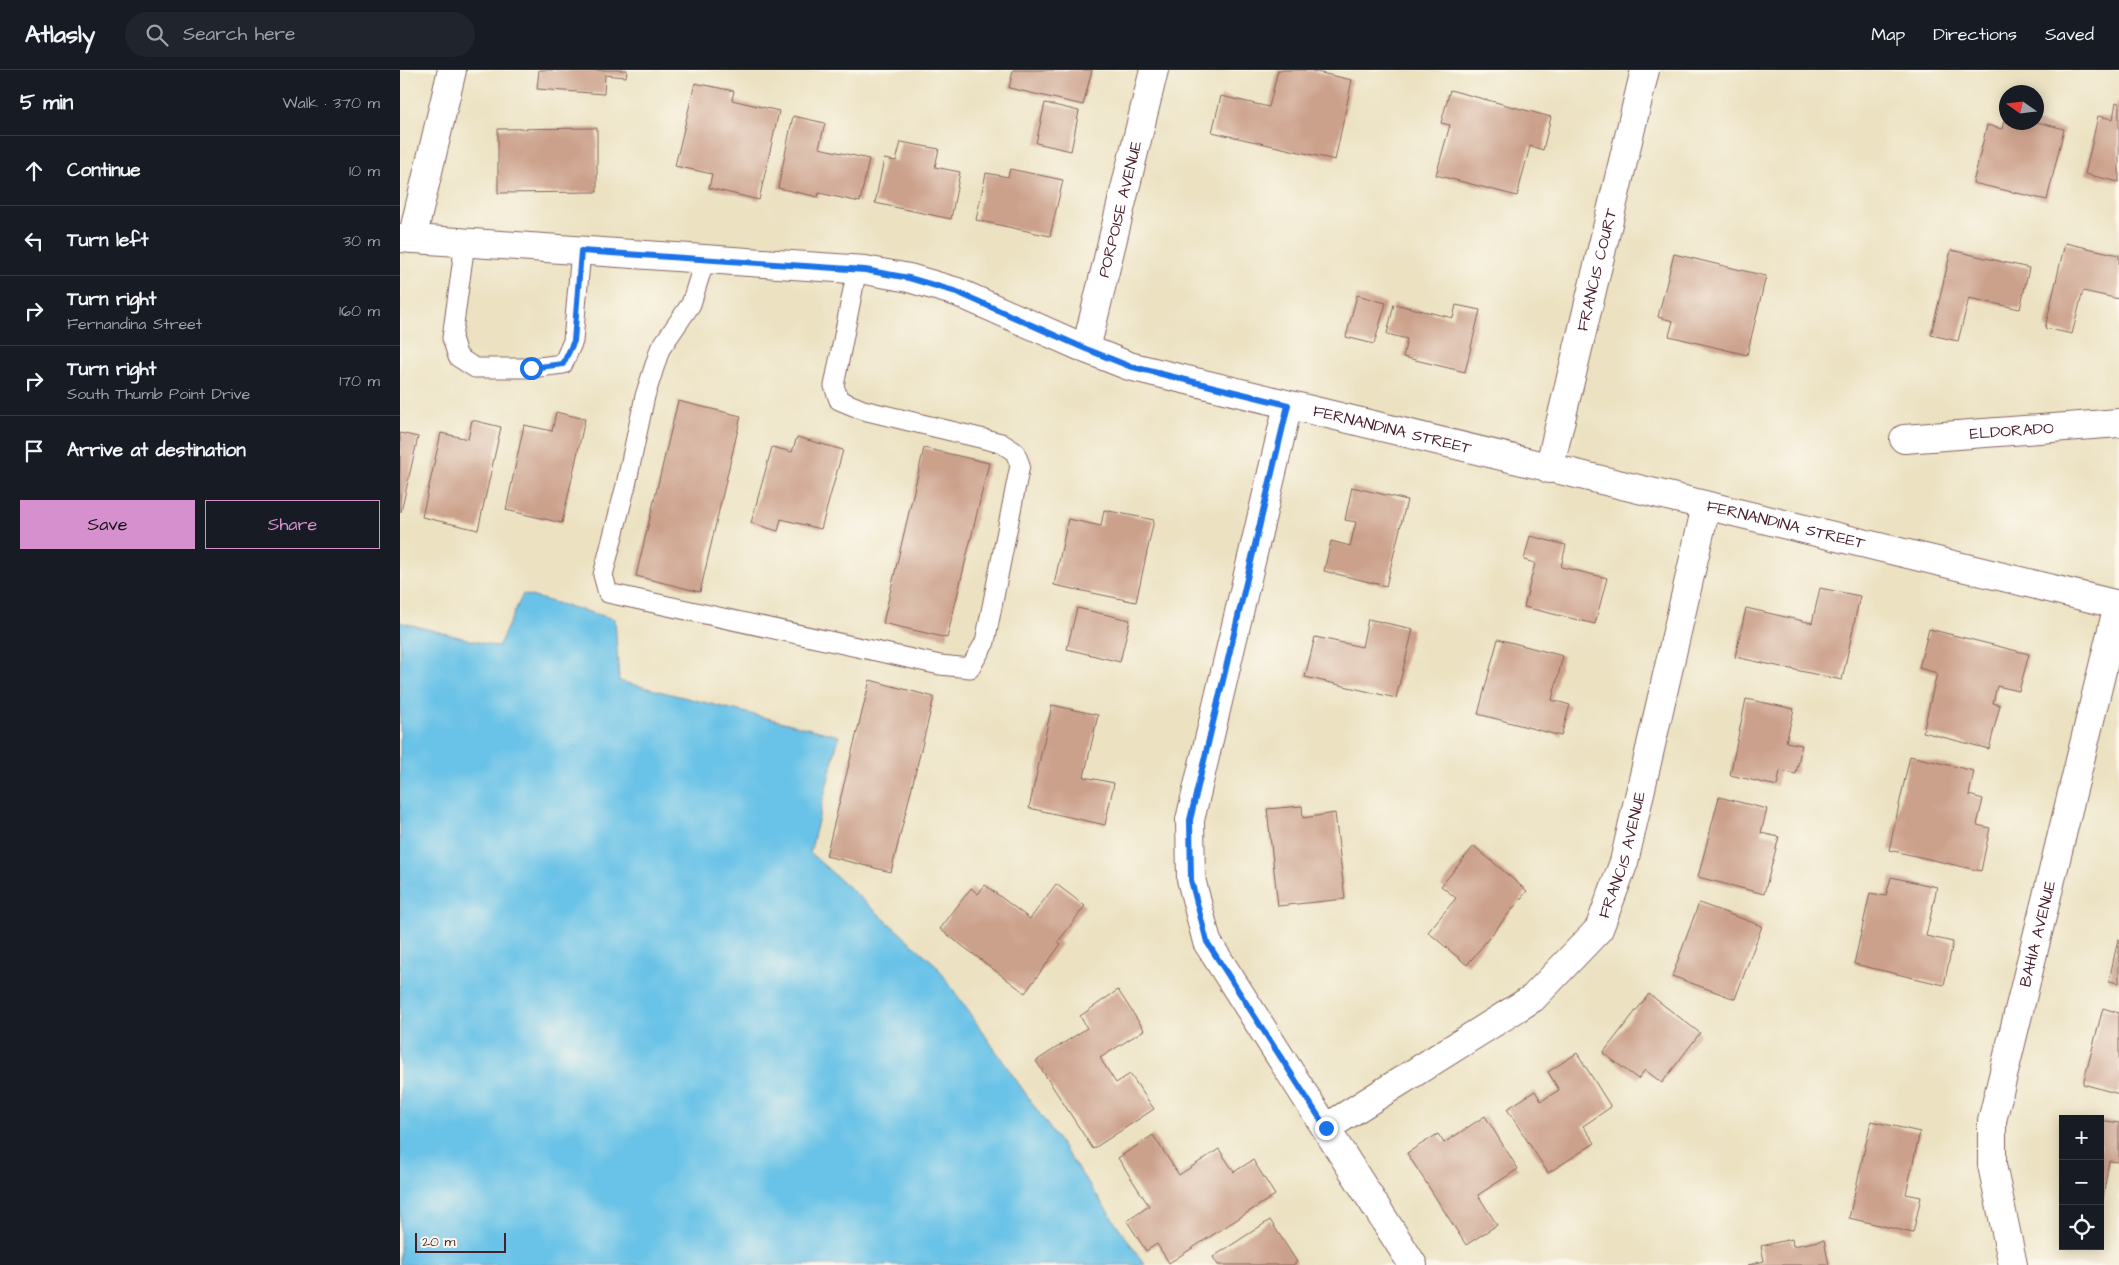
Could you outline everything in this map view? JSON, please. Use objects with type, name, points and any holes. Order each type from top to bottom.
[{"type":"street","points":[[406,239],[452,70]]},
{"type":"street","name":"PORPOISE AVENUE","points":[[1086,349],[1154,70]]},
{"type":"street","name":"FRANCIS COURT","points":[[1549,469],[1645,70]]},
{"type":"street","name":"FERNANDINA STREET","points":[[406,239],[857,269],[909,278],[957,292],[1129,366],[1549,469],[2119,605]]},
{"type":"street","points":[[1288,405],[1190,820],[1191,880],[1207,942],[1413,1265]]},
{"type":"street","name":"ELDORADO","points":[[1904,439],[2119,423]]},
{"type":"street","name":"FRANCIS AVENUE","points":[[1326,1128],[1533,998],[1599,929],[1624,862],[1706,506]]},
{"type":"street","name":"BAHIA AVENUE","points":[[2013,1265],[1992,1165],[1992,1121],[2119,605]]},
{"type":"lane","points":[[465,243],[452,338],[458,357],[475,368],[531,368],[563,364],[574,341],[581,251]]},
{"type":"lane","points":[[705,260],[691,304],[660,349],[645,396],[626,485],[603,575],[608,593],[940,665],[970,668],[985,642],[1020,466],[1015,452],[1001,443],[863,410],[839,400],[834,386],[857,269]]},
{"type":"water","points":[[523,594],[615,619],[619,681],[839,736],[810,853],[936,965],[1145,1265],[400,1265],[400,622],[498,647]]},
{"type":"building","points":[[539,70],[627,70],[626,77],[605,75],[604,94],[537,89]]},
{"type":"building","points":[[1013,70],[1092,70],[1083,105],[1009,88]]},
{"type":"building","points":[[1278,70],[1308,70],[1352,80],[1335,160],[1212,132],[1221,96],[1269,107]]},
{"type":"building","points":[[695,83],[734,91],[732,100],[779,111],[759,200],[709,188],[712,174],[675,166]]},
{"type":"building","points":[[1450,90],[1551,117],[1543,150],[1530,146],[1517,196],[1436,175],[1450,125],[1441,123]]},
{"type":"building","points":[[2116,102],[2119,103],[2119,182],[2085,174],[2098,116],[2113,119]]},
{"type":"building","points":[[1045,103],[1079,111],[1071,151],[1036,143]]},
{"type":"building","points":[[793,116],[825,123],[819,148],[869,159],[860,202],[819,193],[818,197],[778,188]]},
{"type":"building","points":[[2044,124],[2064,129],[2047,200],[1973,183],[1987,125],[1999,128],[1999,130],[2044,130]]},
{"type":"building","points":[[597,128],[597,192],[498,193],[498,129]]},
{"type":"building","points":[[901,142],[939,149],[935,167],[960,172],[951,219],[875,203],[884,159],[896,161]]},
{"type":"building","points":[[1010,169],[1063,180],[1050,236],[976,220],[986,173],[1008,177]]},
{"type":"building","points":[[2065,243],[2119,255],[2119,299],[2083,291],[2072,334],[2045,328]]},
{"type":"building","points":[[1951,250],[2029,268],[2020,309],[1969,298],[1958,341],[1931,335]]},
{"type":"building","points":[[1674,254],[1766,276],[1747,355],[1669,336],[1673,321],[1658,317]]},
{"type":"building","points":[[1357,295],[1386,303],[1374,344],[1346,337]]},
{"type":"building","points":[[1394,304],[1453,318],[1456,305],[1480,310],[1465,372],[1403,357],[1407,339],[1387,334]]},
{"type":"building","points":[[678,401],[741,416],[700,592],[636,576]]},
{"type":"building","points":[[556,412],[585,419],[562,523],[506,510],[524,425],[552,431]]},
{"type":"building","points":[[472,420],[501,427],[478,530],[422,517],[441,433],[468,439]]},
{"type":"building","points":[[400,433],[418,437],[401,512],[400,512]]},
{"type":"building","points":[[797,437],[843,450],[821,529],[781,519],[778,531],[751,523],[772,447],[792,452]]},
{"type":"building","points":[[924,448],[989,463],[947,638],[883,623]]},
{"type":"building","points":[[1352,487],[1407,500],[1386,586],[1324,571],[1331,541],[1350,546],[1356,522],[1345,520]]},
{"type":"building","points":[[1104,510],[1154,520],[1136,602],[1054,585],[1068,519],[1101,526]]},
{"type":"building","points":[[1530,536],[1566,545],[1561,567],[1607,578],[1595,624],[1524,607],[1535,563],[1524,560]]},
{"type":"building","points":[[1820,588],[1860,596],[1842,680],[1735,657],[1746,608],[1812,623]]},
{"type":"building","points":[[1077,608],[1130,620],[1120,662],[1067,649]]},
{"type":"building","points":[[1368,619],[1413,629],[1396,698],[1305,677],[1315,637],[1362,647]]},
{"type":"building","points":[[1929,629],[2029,654],[2019,691],[1997,686],[1993,703],[2000,705],[1989,749],[1923,732],[1937,673],[1919,668]]},
{"type":"building","points":[[1498,639],[1563,656],[1552,700],[1570,705],[1561,736],[1478,714]]},
{"type":"building","points":[[870,680],[934,697],[891,872],[826,856]]},
{"type":"building","points":[[1746,699],[1794,709],[1786,742],[1802,745],[1796,774],[1780,771],[1777,786],[1730,775]]},
{"type":"building","points":[[1052,705],[1098,715],[1084,777],[1114,783],[1105,825],[1029,808]]},
{"type":"building","points":[[1910,756],[1974,771],[1969,795],[1983,799],[1977,825],[1990,828],[1981,871],[1889,850]]},
{"type":"building","points":[[1719,797],[1767,809],[1761,833],[1779,837],[1764,894],[1698,877]]},
{"type":"building","points":[[1302,806],[1303,818],[1335,813],[1345,899],[1278,906],[1267,809]]},
{"type":"building","points":[[1474,846],[1527,891],[1467,965],[1428,932],[1456,898],[1441,886]]},
{"type":"building","points":[[1891,877],[1937,887],[1926,936],[1953,942],[1944,985],[1854,964],[1870,893],[1886,896]]},
{"type":"building","points":[[1056,884],[1085,906],[1058,942],[1061,944],[1025,993],[940,929],[971,888],[978,894],[985,885],[1030,919]]},
{"type":"building","points":[[1699,903],[1762,926],[1735,999],[1672,976]]},
{"type":"building","points":[[2119,939],[2119,983],[2109,981]]},
{"type":"building","points":[[1118,990],[1144,1030],[1100,1058],[1116,1083],[1130,1074],[1154,1109],[1093,1149],[1036,1061],[1087,1028],[1080,1016]]},
{"type":"building","points":[[1649,994],[1700,1033],[1662,1083],[1645,1070],[1638,1079],[1603,1053]]},
{"type":"building","points":[[2103,1008],[2119,1013],[2119,1094],[2083,1084]]},
{"type":"building","points":[[1577,1053],[1611,1107],[1583,1126],[1595,1143],[1548,1173],[1507,1109],[1535,1091],[1541,1101],[1559,1090],[1548,1072]]},
{"type":"building","points":[[1485,1116],[1518,1169],[1478,1195],[1497,1225],[1466,1245],[1407,1153],[1438,1134],[1444,1143]]},
{"type":"building","points":[[1871,1121],[1920,1132],[1906,1194],[1921,1197],[1913,1233],[1849,1218]]},
{"type":"building","points":[[2104,1121],[2119,1123],[2119,1162],[2109,1161],[2104,1192]]},
{"type":"building","points":[[1153,1135],[1179,1175],[1219,1149],[1234,1172],[1253,1160],[1275,1195],[1169,1263],[1157,1244],[1146,1251],[1127,1221],[1149,1206],[1118,1158]]},
{"type":"building","points":[[1270,1220],[1297,1262],[1293,1265],[1218,1265],[1213,1257]]},
{"type":"building","points":[[1792,1239],[1793,1246],[1824,1240],[1829,1265],[1748,1265],[1764,1261],[1761,1246]]},
{"type":"route","points":[[531,368],[563,364],[574,341],[581,251],[865,270],[909,278],[957,292],[1129,366],[1288,405],[1190,820],[1191,880],[1207,942],[1326,1128]]}]
